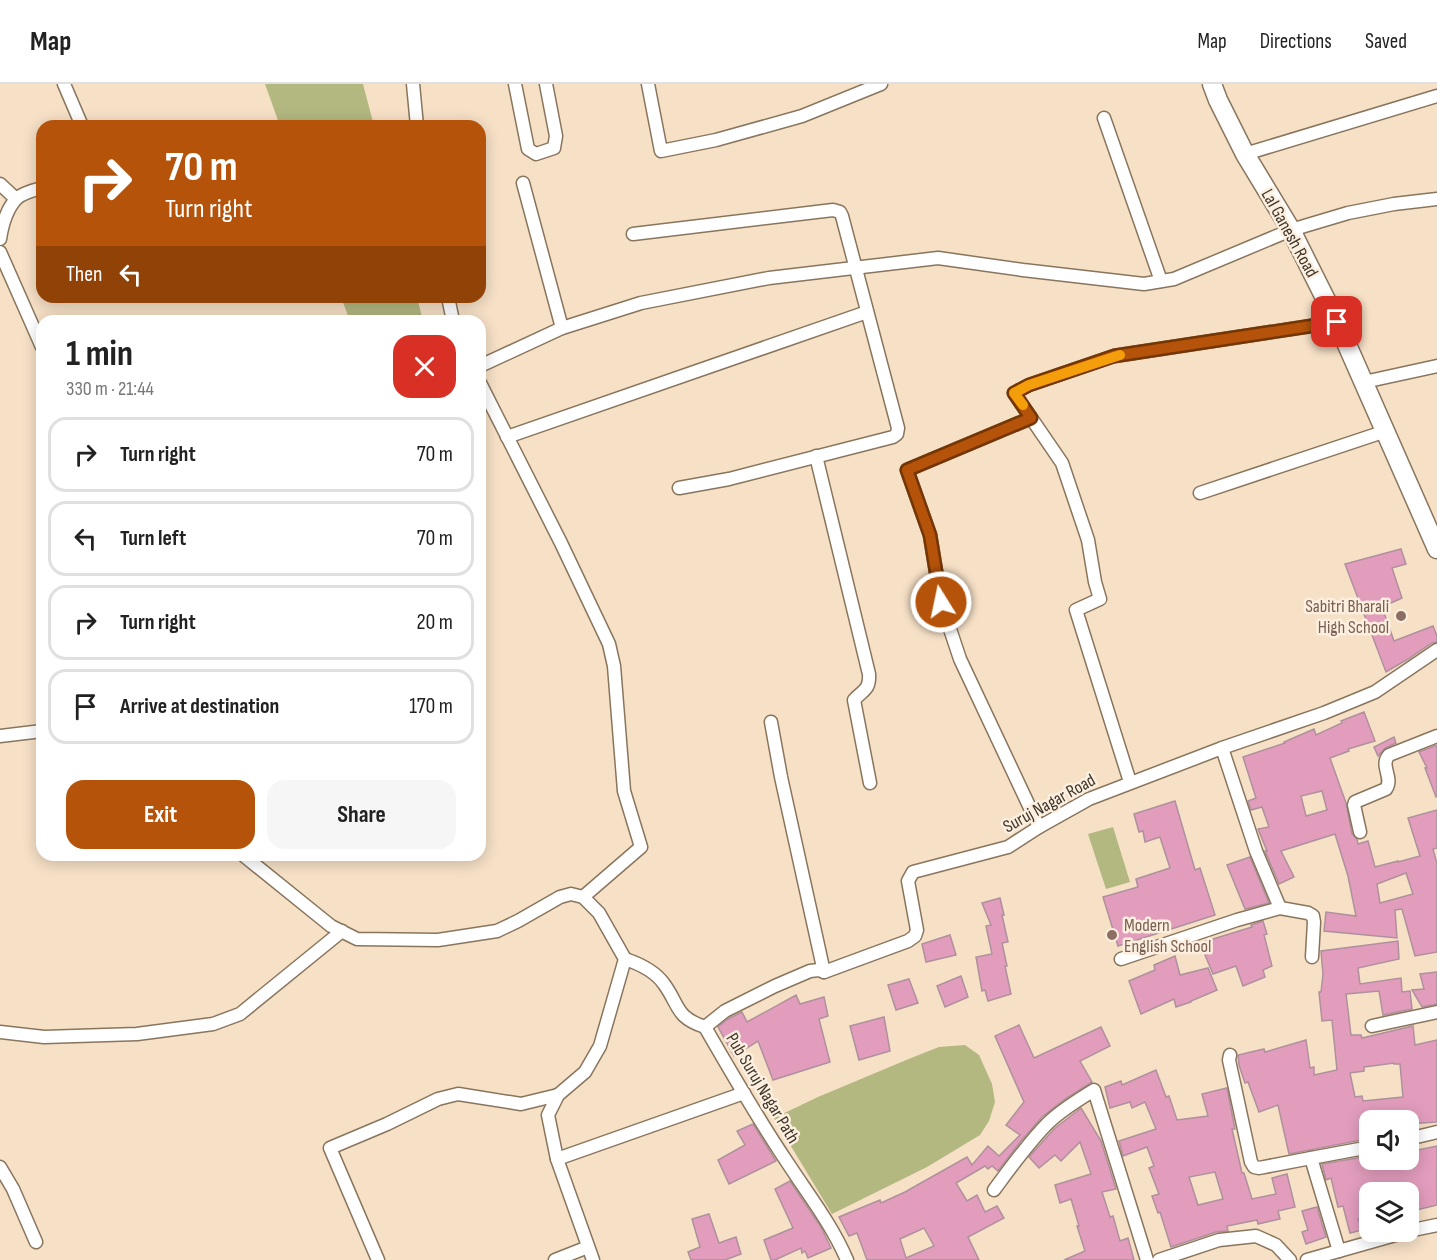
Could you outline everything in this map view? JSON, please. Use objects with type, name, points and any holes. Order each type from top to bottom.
[{"type":"main road","name":"Lal Ganesh Road","points":[[1212,84],[1245,154],[1291,230],[1337,322],[1437,549]]},
{"type":"street","points":[[65,84],[80,120]]},
{"type":"street","points":[[413,84],[416,120]]},
{"type":"street","points":[[515,84],[528,149],[536,154],[554,148],[556,136],[546,84]]},
{"type":"street","points":[[648,84],[661,151],[716,140],[802,116],[881,84]]},
{"type":"street","points":[[1245,154],[1437,96]]},
{"type":"street","points":[[1104,118],[1161,281]]},
{"type":"street","points":[[523,183],[562,328]]},
{"type":"street","points":[[0,184],[16,199]]},
{"type":"street","points":[[0,239],[2,223],[16,199],[36,190]]},
{"type":"street","points":[[486,363],[562,328],[641,303],[769,278],[938,258],[1144,284],[1174,279],[1291,230],[1348,213],[1437,199]]},
{"type":"street","points":[[633,234],[833,210],[840,212],[898,428],[897,434],[893,437],[729,479],[680,488]]},
{"type":"street","points":[[0,252],[36,333]]},
{"type":"street","points":[[507,436],[867,312]]},
{"type":"street","points":[[1130,782],[1076,610],[1100,598],[1088,540],[1062,463],[1014,393],[1029,385],[1114,356],[1337,322]]},
{"type":"street","points":[[1364,382],[1437,366]]},
{"type":"street","points":[[486,395],[609,644],[614,666],[624,791],[641,847],[584,897]]},
{"type":"street","points":[[1031,418],[907,470],[930,535],[941,602],[960,658],[1039,827]]},
{"type":"street","points":[[1200,493],[1386,431]]},
{"type":"street","points":[[816,456],[869,674],[867,689],[854,700],[870,783]]},
{"type":"street","name":"Suruj Nagar Road","points":[[705,1028],[725,1011],[775,986],[810,971],[824,972],[908,941],[915,936],[917,930],[908,881],[913,872],[1008,847],[1089,799],[1375,692],[1437,650]]},
{"type":"street","points":[[771,722],[824,972]]},
{"type":"street","points":[[0,736],[36,732]]},
{"type":"street","points":[[1360,832],[1355,802],[1386,789],[1389,785],[1385,759],[1389,755],[1437,736]]},
{"type":"street","points":[[1222,748],[1256,851],[1280,908]]},
{"type":"street","points":[[251,861],[332,926],[357,939],[438,940],[497,931],[560,897],[571,894],[584,897],[599,913],[625,959],[600,1046],[585,1072],[558,1095],[548,1114],[557,1159],[593,1260]]},
{"type":"street","points":[[1121,959],[1280,908],[1308,913],[1312,916],[1314,922],[1312,957]]},
{"type":"street","points":[[0,1032],[44,1037],[125,1034],[213,1024],[240,1014],[342,932]]},
{"type":"street","name":"Pub Suruj Nagar Path","points":[[625,959],[659,977],[681,1014],[692,1023],[705,1028],[789,1166],[820,1209],[847,1260]]},
{"type":"street","points":[[1372,1026],[1437,1012]]},
{"type":"street","points":[[1230,1055],[1229,1060],[1248,1151],[1254,1167],[1259,1168],[1359,1149]]},
{"type":"street","points":[[994,1190],[1048,1123],[1070,1105],[1094,1090],[1147,1260]]},
{"type":"street","points":[[378,1260],[330,1148],[438,1099],[458,1094],[521,1104],[558,1095]]},
{"type":"street","points":[[557,1159],[744,1094]]},
{"type":"street","points":[[1419,1136],[1437,1132]]},
{"type":"street","points":[[1311,1158],[1339,1251]]},
{"type":"street","points":[[0,1167],[13,1189],[36,1242]]},
{"type":"street","points":[[1419,1229],[1437,1225]]},
{"type":"street","points":[[1160,1260],[1220,1240],[1256,1236],[1276,1245],[1290,1260]]},
{"type":"street","points":[[1307,1260],[1370,1242]]},
{"type":"street","points":[[555,1260],[588,1247]]},
{"type":"green space","points":[[265,84],[363,84],[372,120],[278,120]]},
{"type":"green space","points":[[343,303],[418,303],[422,315],[348,315]]},
{"type":"green space","points":[[1113,827],[1130,882],[1106,889],[1088,834]]},
{"type":"green space","points":[[965,1045],[979,1055],[992,1084],[995,1102],[989,1121],[980,1135],[927,1167],[832,1214],[774,1118],[818,1097],[939,1047]]},
{"type":"building","points":[[1401,549],[1406,564],[1392,568],[1402,598],[1382,607],[1394,641],[1433,626],[1437,642],[1386,672],[1345,564]]},
{"type":"building","points":[[1364,712],[1375,741],[1348,749],[1349,751],[1330,758],[1346,803],[1352,834],[1358,844],[1368,841],[1375,867],[1420,856],[1408,818],[1437,810],[1437,848],[1433,849],[1437,864],[1437,952],[1415,956],[1402,909],[1395,910],[1397,938],[1324,931],[1326,912],[1356,916],[1348,876],[1335,834],[1281,851],[1294,877],[1279,884],[1265,851],[1267,851],[1258,829],[1269,827],[1262,807],[1251,810],[1248,801],[1256,798],[1243,757],[1285,743],[1314,729],[1316,735],[1342,723],[1341,721]],"holes":[[[1322,791],[1327,810],[1306,816],[1301,796]],[[1406,873],[1413,894],[1380,903],[1377,884]]]},
{"type":"building","points":[[1394,737],[1396,743],[1385,748],[1378,756],[1374,747]]},
{"type":"building","points":[[1437,745],[1436,797],[1425,768],[1427,768],[1419,752]]},
{"type":"building","points":[[1175,801],[1195,870],[1200,868],[1215,915],[1118,946],[1103,897],[1138,887],[1136,879],[1170,868],[1160,837],[1145,842],[1143,831],[1139,832],[1134,814]]},
{"type":"building","points":[[1250,857],[1269,903],[1245,909],[1227,865]]},
{"type":"building","points":[[1000,898],[1008,942],[1002,943],[1011,994],[988,1001],[985,990],[982,991],[976,957],[992,954],[986,926],[991,925],[982,903]]},
{"type":"building","points":[[1263,921],[1272,966],[1263,970],[1265,977],[1243,986],[1236,966],[1213,974],[1200,943],[1252,927],[1251,925]]},
{"type":"building","points":[[950,935],[956,955],[926,962],[922,944]]},
{"type":"building","points":[[1398,941],[1399,959],[1358,968],[1360,984],[1401,978],[1402,992],[1410,991],[1412,1009],[1383,1015],[1379,991],[1346,994],[1351,1035],[1361,1035],[1362,1038],[1413,1026],[1415,1045],[1437,1040],[1437,1122],[1419,1123],[1419,1110],[1359,1110],[1359,1141],[1289,1154],[1278,1105],[1259,1112],[1248,1082],[1245,1083],[1238,1055],[1264,1049],[1265,1052],[1306,1040],[1310,1068],[1314,1067],[1314,1075],[1337,1070],[1332,1020],[1322,1021],[1319,992],[1321,992],[1323,974],[1321,951]],"holes":[[[1400,1064],[1403,1097],[1363,1101],[1362,1096],[1355,1097],[1350,1073],[1364,1071],[1364,1067]]]},
{"type":"building","points":[[1175,956],[1180,975],[1208,968],[1217,990],[1176,1007],[1174,999],[1141,1014],[1129,981],[1155,970],[1154,965]]},
{"type":"building","points":[[1437,972],[1437,1004],[1422,1007],[1412,990],[1424,989],[1420,974]]},
{"type":"building","points":[[961,976],[968,997],[945,1007],[937,986]]},
{"type":"building","points":[[909,979],[918,1003],[896,1010],[888,985]]},
{"type":"building","points":[[796,995],[800,1004],[824,997],[828,1016],[819,1019],[830,1062],[773,1080],[758,1041],[734,1056],[718,1027],[742,1012],[747,1022]]},
{"type":"building","points":[[884,1017],[890,1051],[859,1060],[850,1026]]},
{"type":"building","points":[[1019,1025],[1034,1058],[1101,1027],[1110,1046],[1080,1061],[1092,1082],[1042,1117],[998,1171],[992,1166],[988,1169],[985,1166],[956,1183],[967,1201],[977,1195],[985,1212],[997,1206],[1004,1218],[968,1237],[979,1260],[867,1260],[857,1233],[849,1236],[839,1217],[905,1192],[967,1157],[972,1165],[988,1146],[999,1156],[1020,1135],[1006,1125],[1024,1102],[995,1036]],"holes":[[[924,1228],[934,1246],[906,1258],[900,1239]]]},
{"type":"building","points":[[1156,1070],[1166,1097],[1169,1096],[1177,1120],[1208,1116],[1202,1094],[1227,1088],[1235,1129],[1232,1129],[1242,1173],[1244,1173],[1252,1199],[1276,1194],[1272,1178],[1287,1174],[1295,1207],[1278,1211],[1280,1219],[1258,1224],[1257,1220],[1227,1226],[1228,1231],[1216,1232],[1171,1247],[1160,1212],[1158,1213],[1152,1196],[1159,1194],[1149,1168],[1154,1166],[1147,1147],[1123,1156],[1119,1141],[1156,1129],[1145,1102],[1132,1108],[1130,1102],[1110,1108],[1105,1087],[1121,1081],[1122,1085]],"holes":[[[1215,1172],[1223,1199],[1198,1205],[1189,1177]]]},
{"type":"building","points":[[1081,1108],[1101,1141],[1116,1189],[1102,1192],[1110,1217],[1113,1216],[1120,1241],[1128,1238],[1134,1260],[1064,1260],[1085,1251],[1071,1199],[1060,1203],[1055,1185],[1091,1174],[1080,1142],[1061,1161],[1055,1155],[1039,1168],[1029,1157],[1054,1129]]},
{"type":"building","points":[[753,1124],[776,1161],[729,1184],[718,1160],[745,1145],[737,1131]]},
{"type":"building","points":[[1437,1146],[1437,1205],[1419,1209],[1419,1182],[1359,1182],[1359,1231],[1350,1233],[1343,1206],[1338,1207],[1331,1178],[1326,1180],[1322,1164],[1359,1158],[1359,1170],[1419,1170],[1419,1150]]},
{"type":"building","points":[[790,1181],[821,1227],[831,1248],[808,1258],[805,1251],[802,1253],[801,1248],[771,1260],[764,1240],[793,1228],[775,1189]]},
{"type":"building","points":[[1317,1207],[1326,1237],[1306,1244],[1302,1232],[1308,1230],[1302,1211]]},
{"type":"building","points":[[709,1214],[719,1243],[736,1237],[741,1254],[725,1260],[691,1260],[688,1252],[700,1247],[692,1219]]},
{"type":"slow traffic","points":[[1023,405],[1014,393],[1029,385],[1120,355]]},
{"type":"place","name":"Sabitri Bharali High School","points":[[1401,616]]},
{"type":"place","name":"Modern English School","points":[[1112,935]]},
{"type":"route","points":[[941,602],[930,535],[907,470],[1031,418],[1014,393],[1029,385],[1114,356],[1337,322]]}]
